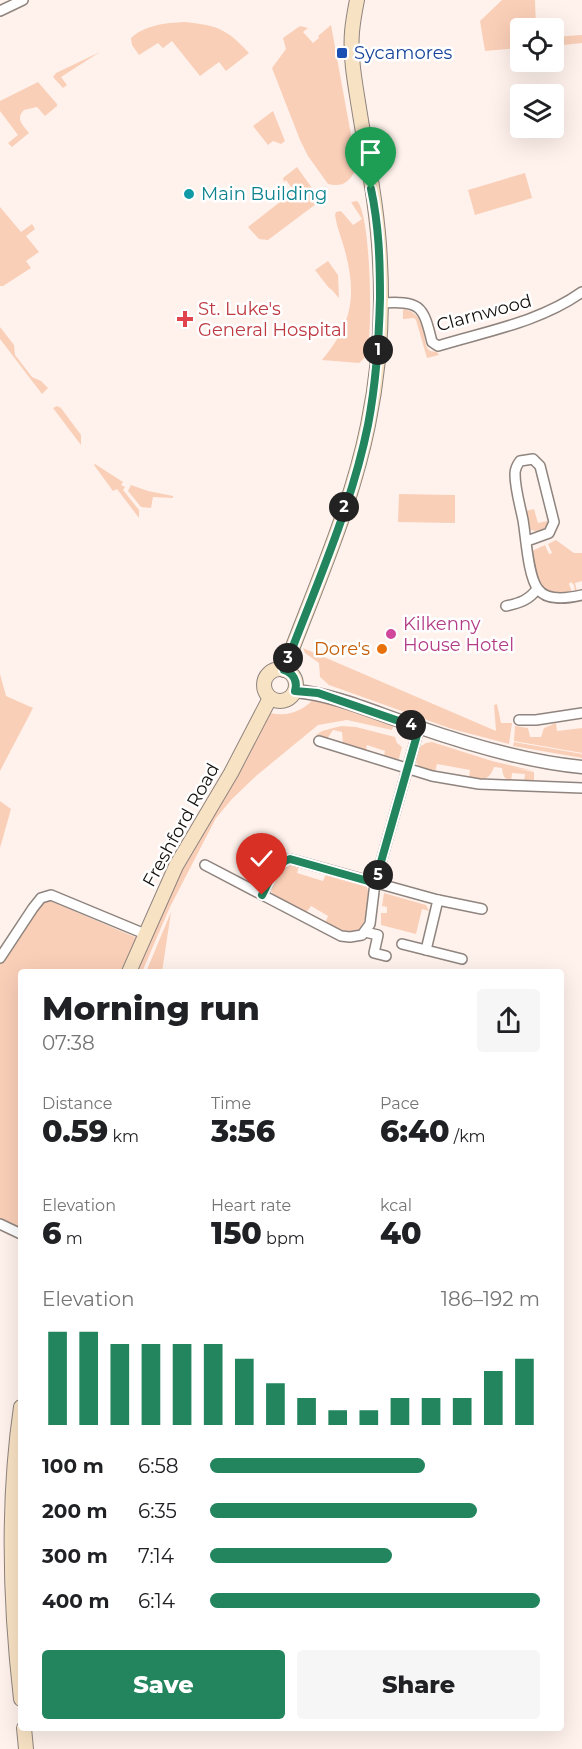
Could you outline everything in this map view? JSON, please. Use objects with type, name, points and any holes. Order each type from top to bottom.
[{"type":"main road","name":"Freshford Road","points":[[130,969],[176,866],[231,773],[270,698],[265,688],[267,677],[276,670],[284,670],[325,565],[357,469],[372,404],[379,339],[380,263],[377,216],[352,55],[352,32],[357,0]]},
{"type":"main road","points":[[270,698],[285,701],[295,691],[295,679],[284,670]]},
{"type":"main road","points":[[18,1430],[13,1502],[13,1590],[14,1638],[18,1673]]},
{"type":"main road","points":[[24,1731],[26,1749]]},
{"type":"street","points":[[0,11],[23,0]]},
{"type":"street","name":"Clarnwood","points":[[380,303],[398,302],[417,306],[427,319],[432,342],[438,346],[538,317],[562,306],[582,292]]},
{"type":"street","points":[[527,541],[549,533],[554,522],[540,466],[533,459],[519,461],[514,472],[527,541],[527,557],[537,589],[556,598],[582,595]]},
{"type":"street","points":[[506,606],[522,602],[532,596],[537,589]]},
{"type":"street","points":[[295,691],[318,693],[419,728],[509,754],[582,767]]},
{"type":"street","points":[[519,720],[537,720],[582,713]]},
{"type":"street","points":[[537,720],[537,731]]},
{"type":"street","points":[[205,865],[341,936],[357,936],[365,932],[370,924],[375,883],[419,728]]},
{"type":"street","points":[[320,741],[432,776],[479,784],[582,788]]},
{"type":"street","points":[[262,895],[278,866],[282,861],[290,859],[438,900],[482,909]]},
{"type":"street","points":[[0,958],[41,898],[51,895],[145,934]]},
{"type":"street","points":[[426,950],[438,900]]},
{"type":"street","points":[[365,932],[378,935],[374,953],[386,956]]},
{"type":"street","points":[[402,944],[462,959]]},
{"type":"street","points":[[0,1224],[18,1233]]},
{"type":"shaded area","points":[[502,0],[535,0],[536,18],[510,18],[510,49],[485,51],[480,21]]},
{"type":"shaded area","points":[[184,22],[221,30],[234,38],[249,53],[226,71],[219,62],[200,76],[172,41],[163,48],[158,43],[139,55],[132,45],[131,38],[149,27]]},
{"type":"shaded area","points":[[331,25],[357,168],[349,180],[338,185],[328,184],[308,156],[272,68],[286,49],[283,38],[300,26],[308,28],[303,32],[313,43]]},
{"type":"shaded area","points":[[582,35],[582,43],[564,45],[564,36]]},
{"type":"shaded area","points":[[100,52],[61,77],[67,85],[63,88],[53,77],[56,73]]},
{"type":"shaded area","points":[[38,82],[57,106],[45,116],[37,107],[24,110],[20,119],[29,133],[12,147],[8,143],[18,135],[0,111],[0,101]]},
{"type":"shaded area","points":[[273,111],[285,141],[281,144],[273,141],[268,145],[253,126]]},
{"type":"shaded area","points":[[297,167],[319,198],[316,204],[268,240],[259,239],[248,227],[294,191],[286,180],[284,182],[283,178]]},
{"type":"shaded area","points":[[525,173],[532,198],[475,215],[468,190]]},
{"type":"shaded area","points":[[357,201],[362,210],[370,274],[370,322],[367,352],[359,363],[322,360],[346,322],[351,296],[349,267],[335,215],[336,212],[341,211],[353,225],[362,219],[351,202]]},
{"type":"shaded area","points":[[0,207],[21,232],[32,224],[35,229],[26,236],[39,252],[26,261],[31,268],[3,286],[0,286]]},
{"type":"shaded area","points":[[328,261],[338,275],[339,298],[315,270]]},
{"type":"shaded area","points":[[403,309],[419,318],[427,348],[439,355],[427,358],[416,320],[414,318],[403,319]]},
{"type":"shaded area","points":[[0,327],[14,345],[15,355],[32,377],[41,381],[48,388],[42,394],[0,339]]},
{"type":"shaded area","points":[[57,406],[61,408],[81,435],[81,445],[53,408]]},
{"type":"shaded area","points":[[95,464],[123,482],[121,485],[125,487],[123,490],[139,510],[139,518],[117,489],[113,491]]},
{"type":"shaded area","points":[[131,485],[173,496],[173,498],[153,497],[151,508],[141,507],[128,491]]},
{"type":"shaded area","points":[[399,494],[455,495],[455,523],[398,522]]},
{"type":"shaded area","points":[[534,509],[538,523],[547,521],[547,527],[538,532],[528,529],[525,511]]},
{"type":"shaded area","points":[[556,540],[574,553],[582,553],[582,581],[575,583],[577,591],[575,592],[571,582],[569,584],[572,592],[552,592],[545,589],[540,585],[534,571],[532,551],[545,545],[549,554],[552,553],[548,544]]},
{"type":"shaded area","points":[[303,648],[496,731],[494,705],[497,704],[501,723],[512,723],[509,744],[452,729],[329,685],[320,677],[319,663],[305,653]]},
{"type":"shaded area","points":[[0,674],[6,696],[33,708],[0,771]]},
{"type":"shaded area","points":[[316,696],[394,725],[392,730],[347,720],[318,725],[256,776],[216,818],[170,907],[143,969],[138,969],[162,908],[204,828],[245,763],[270,713],[296,712]]},
{"type":"shaded area","points":[[556,723],[557,731],[582,728],[582,753],[514,741],[515,726],[528,728],[530,737],[541,737],[544,728]]},
{"type":"shaded area","points":[[341,726],[356,727],[395,737],[397,743],[402,747],[398,762],[383,759],[385,751],[367,745],[365,753],[343,744],[342,732],[333,730],[327,739],[316,735]]},
{"type":"shaded area","points":[[432,742],[492,761],[534,771],[514,768],[534,772],[534,781],[524,781],[525,774],[512,773],[511,781],[504,777],[502,768],[494,767],[488,777],[482,779],[469,778],[470,770],[437,764],[435,772],[424,769],[416,763],[418,748]]},
{"type":"shaded area","points":[[514,742],[582,754],[582,758],[513,746]]},
{"type":"shaded area","points":[[0,801],[11,809],[0,848]]},
{"type":"shaded area","points":[[288,864],[299,866],[297,873],[323,881],[327,872],[366,885],[368,900],[362,927],[353,932],[341,930],[325,923],[328,916],[311,906],[306,913],[275,896],[271,891],[272,886]]},
{"type":"shaded area","points":[[384,893],[426,905],[429,911],[422,909],[416,934],[381,925],[381,913],[387,913],[387,907],[382,906]]},
{"type":"shaded area","points":[[48,900],[137,938],[122,969],[18,969],[18,1227],[0,1219],[0,964],[37,908]]},
{"type":"shaded area","points":[[171,912],[162,969],[147,969]]},
{"type":"place","name":"Sycamores","points":[[342,53]]},
{"type":"place","name":"Main Building","points":[[189,194]]},
{"type":"place","name":"St. Luke's General Hospital","points":[[185,319]]},
{"type":"place","name":"Kilkenny House Hotel","points":[[391,634]]},
{"type":"place","name":"Dore's","points":[[382,649]]},
{"type":"route","points":[[262,895],[278,866],[282,861],[290,859],[375,883],[419,728],[339,699],[318,693],[295,691],[295,679],[284,670],[337,530],[357,469],[372,404],[379,339],[380,263],[377,216],[371,189]]}]
